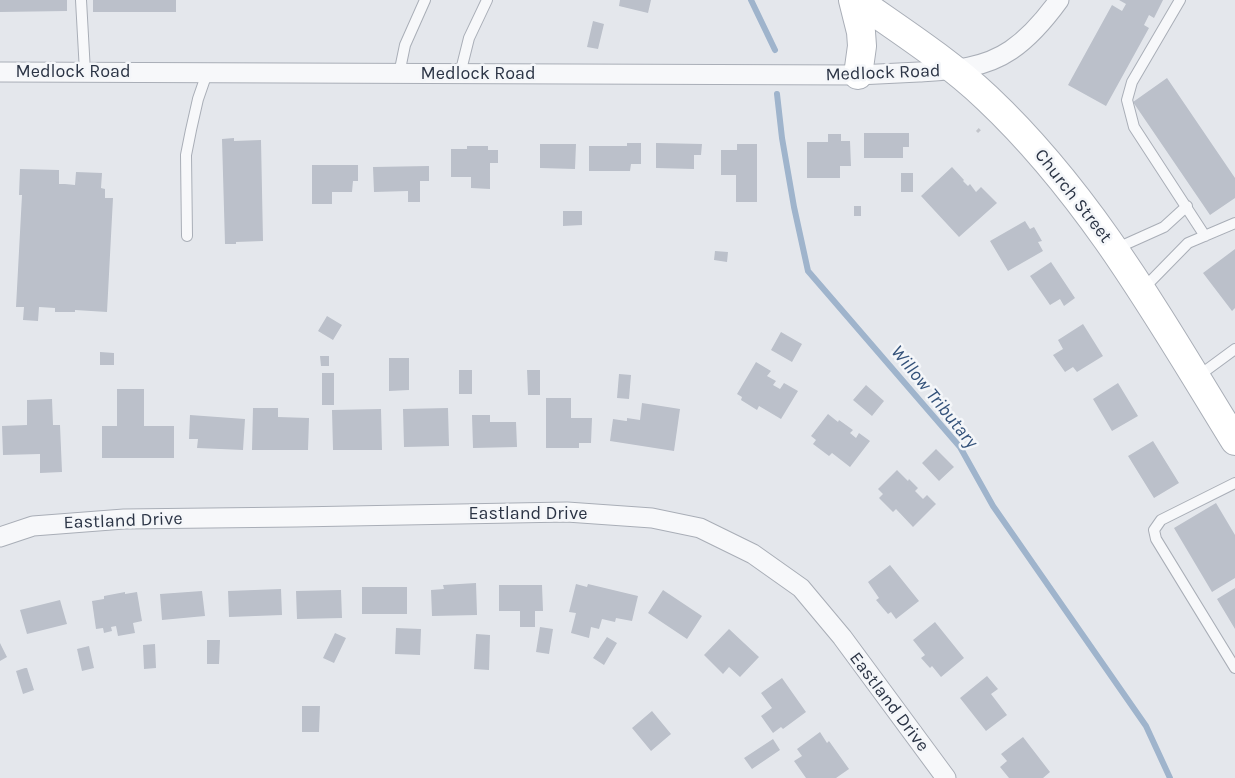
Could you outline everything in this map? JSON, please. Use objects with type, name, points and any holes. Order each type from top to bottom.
[{"type":"main road","name":"Church Street","points":[[855,0],[955,70],[987,98],[1046,159],[1114,249],[1142,290],[1196,378],[1233,433]]},
{"type":"main road","points":[[855,0],[862,46],[858,75]]},
{"type":"street","name":"Medlock Road","points":[[0,72],[858,75],[955,70],[974,67],[1012,49],[1047,17],[1060,0]]},
{"type":"street","name":"Eastland Drive","points":[[0,537],[33,526],[124,519],[296,518],[568,512],[652,518],[700,528],[753,554],[801,588],[842,637],[946,778]]},
{"type":"lane","points":[[81,0],[85,72]]},
{"type":"lane","points":[[399,74],[405,45],[425,0]]},
{"type":"lane","points":[[460,74],[469,38],[487,0]]},
{"type":"lane","points":[[1180,0],[1132,82],[1127,100],[1134,127],[1206,236]]},
{"type":"lane","points":[[187,236],[186,155],[198,99],[207,73]]},
{"type":"lane","points":[[1114,249],[1164,227],[1186,206]]},
{"type":"lane","points":[[1142,290],[1188,243],[1235,223]]},
{"type":"lane","points":[[1196,378],[1235,349]]},
{"type":"lane","points":[[1235,484],[1161,520],[1154,530],[1156,539],[1235,668]]},
{"type":"path","points":[[977,132],[981,128]]},
{"type":"building","points":[[0,0],[67,0],[67,11],[0,12]]},
{"type":"building","points":[[93,0],[176,0],[176,12],[93,12]]},
{"type":"building","points":[[620,0],[651,0],[648,13],[619,6]]},
{"type":"building","points":[[1119,0],[1163,0],[1154,18],[1149,15],[1144,25],[1149,28],[1106,106],[1068,85],[1112,5],[1122,11],[1126,4]]},
{"type":"building","points":[[593,21],[604,24],[598,49],[587,47]]},
{"type":"building","points":[[1167,78],[1235,178],[1235,198],[1210,215],[1133,102]]},
{"type":"building","points":[[864,133],[909,133],[909,147],[903,147],[903,158],[864,158]]},
{"type":"building","points":[[828,134],[841,134],[841,141],[850,141],[851,166],[840,166],[840,178],[807,178],[807,142],[828,142]]},
{"type":"building","points":[[234,138],[234,141],[261,140],[263,241],[225,244],[222,139]]},
{"type":"building","points":[[627,143],[641,143],[641,164],[631,164],[630,171],[589,171],[589,146],[627,146]]},
{"type":"building","points":[[656,143],[702,144],[701,155],[694,155],[694,169],[656,168]]},
{"type":"building","points":[[540,144],[576,144],[575,169],[540,168]]},
{"type":"building","points":[[737,144],[757,144],[757,202],[736,202],[736,175],[721,175],[721,150],[737,150]]},
{"type":"building","points":[[467,146],[488,146],[488,150],[498,150],[498,163],[490,163],[490,189],[471,188],[471,177],[451,177],[451,149],[467,149]]},
{"type":"building","points":[[312,165],[358,165],[358,181],[353,181],[352,192],[332,192],[332,204],[312,204]]},
{"type":"building","points":[[429,166],[429,181],[420,181],[420,202],[408,202],[408,191],[374,192],[373,167]]},
{"type":"building","points":[[952,167],[968,186],[970,184],[976,192],[981,187],[997,203],[959,237],[921,196]]},
{"type":"building","points":[[20,169],[59,170],[59,184],[75,185],[76,172],[102,173],[101,188],[105,189],[105,198],[113,198],[107,312],[75,310],[75,312],[55,312],[55,308],[39,307],[38,321],[23,320],[24,307],[16,307],[22,195],[19,195]]},
{"type":"building","points":[[901,173],[913,173],[913,192],[901,192]]},
{"type":"building","points":[[854,206],[861,206],[861,216],[854,216]]},
{"type":"building","points":[[563,211],[582,211],[582,225],[563,226]]},
{"type":"building","points":[[1025,221],[1030,229],[1034,227],[1042,241],[1038,242],[1043,251],[1008,271],[990,241]]},
{"type":"building","points":[[1235,249],[1235,308],[1232,311],[1203,273]]},
{"type":"building","points":[[715,251],[728,252],[727,262],[714,260]]},
{"type":"building","points":[[1051,262],[1075,298],[1064,306],[1060,299],[1050,305],[1030,276]]},
{"type":"building","points":[[327,316],[342,325],[333,340],[318,331]]},
{"type":"building","points":[[1083,324],[1103,356],[1077,372],[1073,367],[1065,372],[1053,355],[1063,349],[1058,340]]},
{"type":"building","points":[[781,332],[802,344],[792,362],[771,350]]},
{"type":"building","points":[[100,352],[114,353],[114,365],[100,365]]},
{"type":"building","points":[[320,356],[329,356],[329,366],[321,366]]},
{"type":"building","points":[[389,358],[409,358],[409,390],[389,391]]},
{"type":"building","points":[[756,362],[771,371],[767,376],[776,381],[773,385],[780,389],[784,383],[798,391],[781,419],[759,406],[757,410],[741,400],[742,397],[737,394]]},
{"type":"building","points":[[459,370],[472,370],[472,394],[459,394]]},
{"type":"building","points":[[527,370],[540,370],[540,395],[528,395]]},
{"type":"building","points":[[322,373],[334,373],[334,405],[322,405]]},
{"type":"building","points":[[619,374],[631,375],[629,399],[617,398]]},
{"type":"building","points":[[1118,383],[1138,416],[1112,431],[1093,399]]},
{"type":"building","points":[[866,385],[884,401],[872,416],[853,400]]},
{"type":"building","points":[[117,389],[144,389],[144,426],[174,426],[174,458],[102,458],[102,426],[117,426]]},
{"type":"building","points":[[546,398],[571,398],[571,418],[592,418],[591,443],[579,443],[579,448],[546,448]]},
{"type":"building","points":[[52,399],[53,425],[60,425],[62,472],[40,473],[40,454],[3,455],[2,426],[27,425],[27,400]]},
{"type":"building","points":[[642,403],[680,409],[674,451],[610,441],[613,419],[627,421],[627,418],[640,420]]},
{"type":"building","points":[[253,408],[278,408],[278,417],[309,418],[308,450],[252,450]]},
{"type":"building","points":[[448,408],[449,446],[404,447],[403,409]]},
{"type":"building","points":[[381,409],[382,450],[333,450],[332,410]]},
{"type":"building","points":[[828,414],[853,430],[850,433],[856,438],[859,433],[870,441],[850,467],[832,453],[829,456],[813,444],[816,440],[811,436]]},
{"type":"building","points":[[190,415],[245,419],[243,450],[197,448],[198,439],[189,439]]},
{"type":"building","points":[[472,415],[490,415],[490,422],[516,422],[517,447],[473,448]]},
{"type":"building","points":[[1153,441],[1179,483],[1154,498],[1128,456]]},
{"type":"building","points":[[936,449],[954,467],[939,481],[922,463]]},
{"type":"building","points":[[897,470],[918,488],[915,491],[923,499],[927,495],[936,504],[913,527],[896,509],[893,512],[879,498],[883,494],[878,489]]},
{"type":"building","points":[[1216,503],[1235,535],[1235,578],[1212,592],[1174,528]]},
{"type":"building","points":[[890,565],[919,601],[896,619],[891,612],[888,614],[876,600],[879,598],[868,582]]},
{"type":"building","points":[[476,583],[477,615],[432,616],[431,590],[444,589],[443,585]]},
{"type":"building","points":[[576,584],[587,587],[588,584],[638,596],[632,621],[616,618],[615,622],[602,619],[599,629],[591,627],[589,638],[571,633],[576,613],[569,612]]},
{"type":"building","points":[[499,585],[542,585],[543,611],[535,611],[535,627],[520,627],[520,611],[499,611]]},
{"type":"building","points":[[362,587],[407,587],[407,614],[362,614]]},
{"type":"building","points":[[1235,588],[1235,629],[1217,599]]},
{"type":"building","points":[[281,589],[282,615],[229,617],[228,591]]},
{"type":"building","points":[[341,590],[342,618],[297,619],[296,591]]},
{"type":"building","points":[[663,590],[702,616],[687,639],[648,613]]},
{"type":"building","points":[[202,591],[205,616],[162,620],[160,594]]},
{"type":"building","points":[[125,592],[125,594],[137,592],[142,621],[133,623],[135,633],[118,636],[116,626],[111,627],[112,631],[104,633],[103,628],[96,629],[92,601],[104,599],[104,596]]},
{"type":"building","points":[[60,600],[67,624],[27,634],[20,610]]},
{"type":"building","points":[[935,622],[964,658],[941,677],[932,666],[930,668],[921,658],[925,655],[913,640]]},
{"type":"building","points":[[540,627],[553,629],[549,654],[536,652]]},
{"type":"building","points":[[396,628],[421,629],[420,655],[395,654]]},
{"type":"building","points":[[729,629],[759,657],[740,677],[729,667],[723,674],[704,655]]},
{"type":"building","points":[[335,633],[346,638],[334,663],[323,658]]},
{"type":"building","points":[[476,634],[490,635],[489,670],[474,669]]},
{"type":"building","points":[[607,637],[617,643],[604,665],[593,658]]},
{"type":"building","points":[[207,640],[220,640],[219,664],[207,664]]},
{"type":"building","points":[[0,643],[7,657],[0,661]]},
{"type":"building","points":[[155,644],[156,668],[144,669],[143,645]]},
{"type":"building","points":[[89,646],[94,668],[82,671],[77,649]]},
{"type":"building","points":[[27,668],[34,690],[23,694],[16,671]]},
{"type":"building","points":[[987,676],[998,689],[991,694],[1007,715],[986,731],[960,698]]},
{"type":"building","points":[[782,678],[806,712],[783,729],[781,727],[773,733],[761,716],[772,708],[761,693]]},
{"type":"building","points":[[302,706],[320,706],[319,732],[302,732]]},
{"type":"building","points":[[652,711],[671,734],[651,751],[632,728]]},
{"type":"building","points":[[820,732],[827,743],[829,741],[849,769],[836,778],[806,778],[794,761],[802,756],[797,749]]},
{"type":"building","points":[[1023,737],[1050,772],[1043,778],[1009,778],[1000,767],[1007,761],[1001,754]]},
{"type":"building","points":[[773,739],[780,750],[752,769],[744,758]]},
{"type":"waterway","name":"Willow Tributary","points":[[751,0],[775,50]]},
{"type":"waterway","name":"Willow Tributary","points":[[777,94],[782,138],[794,207],[808,271],[960,447],[993,506],[1146,726],[1170,778]]}]
